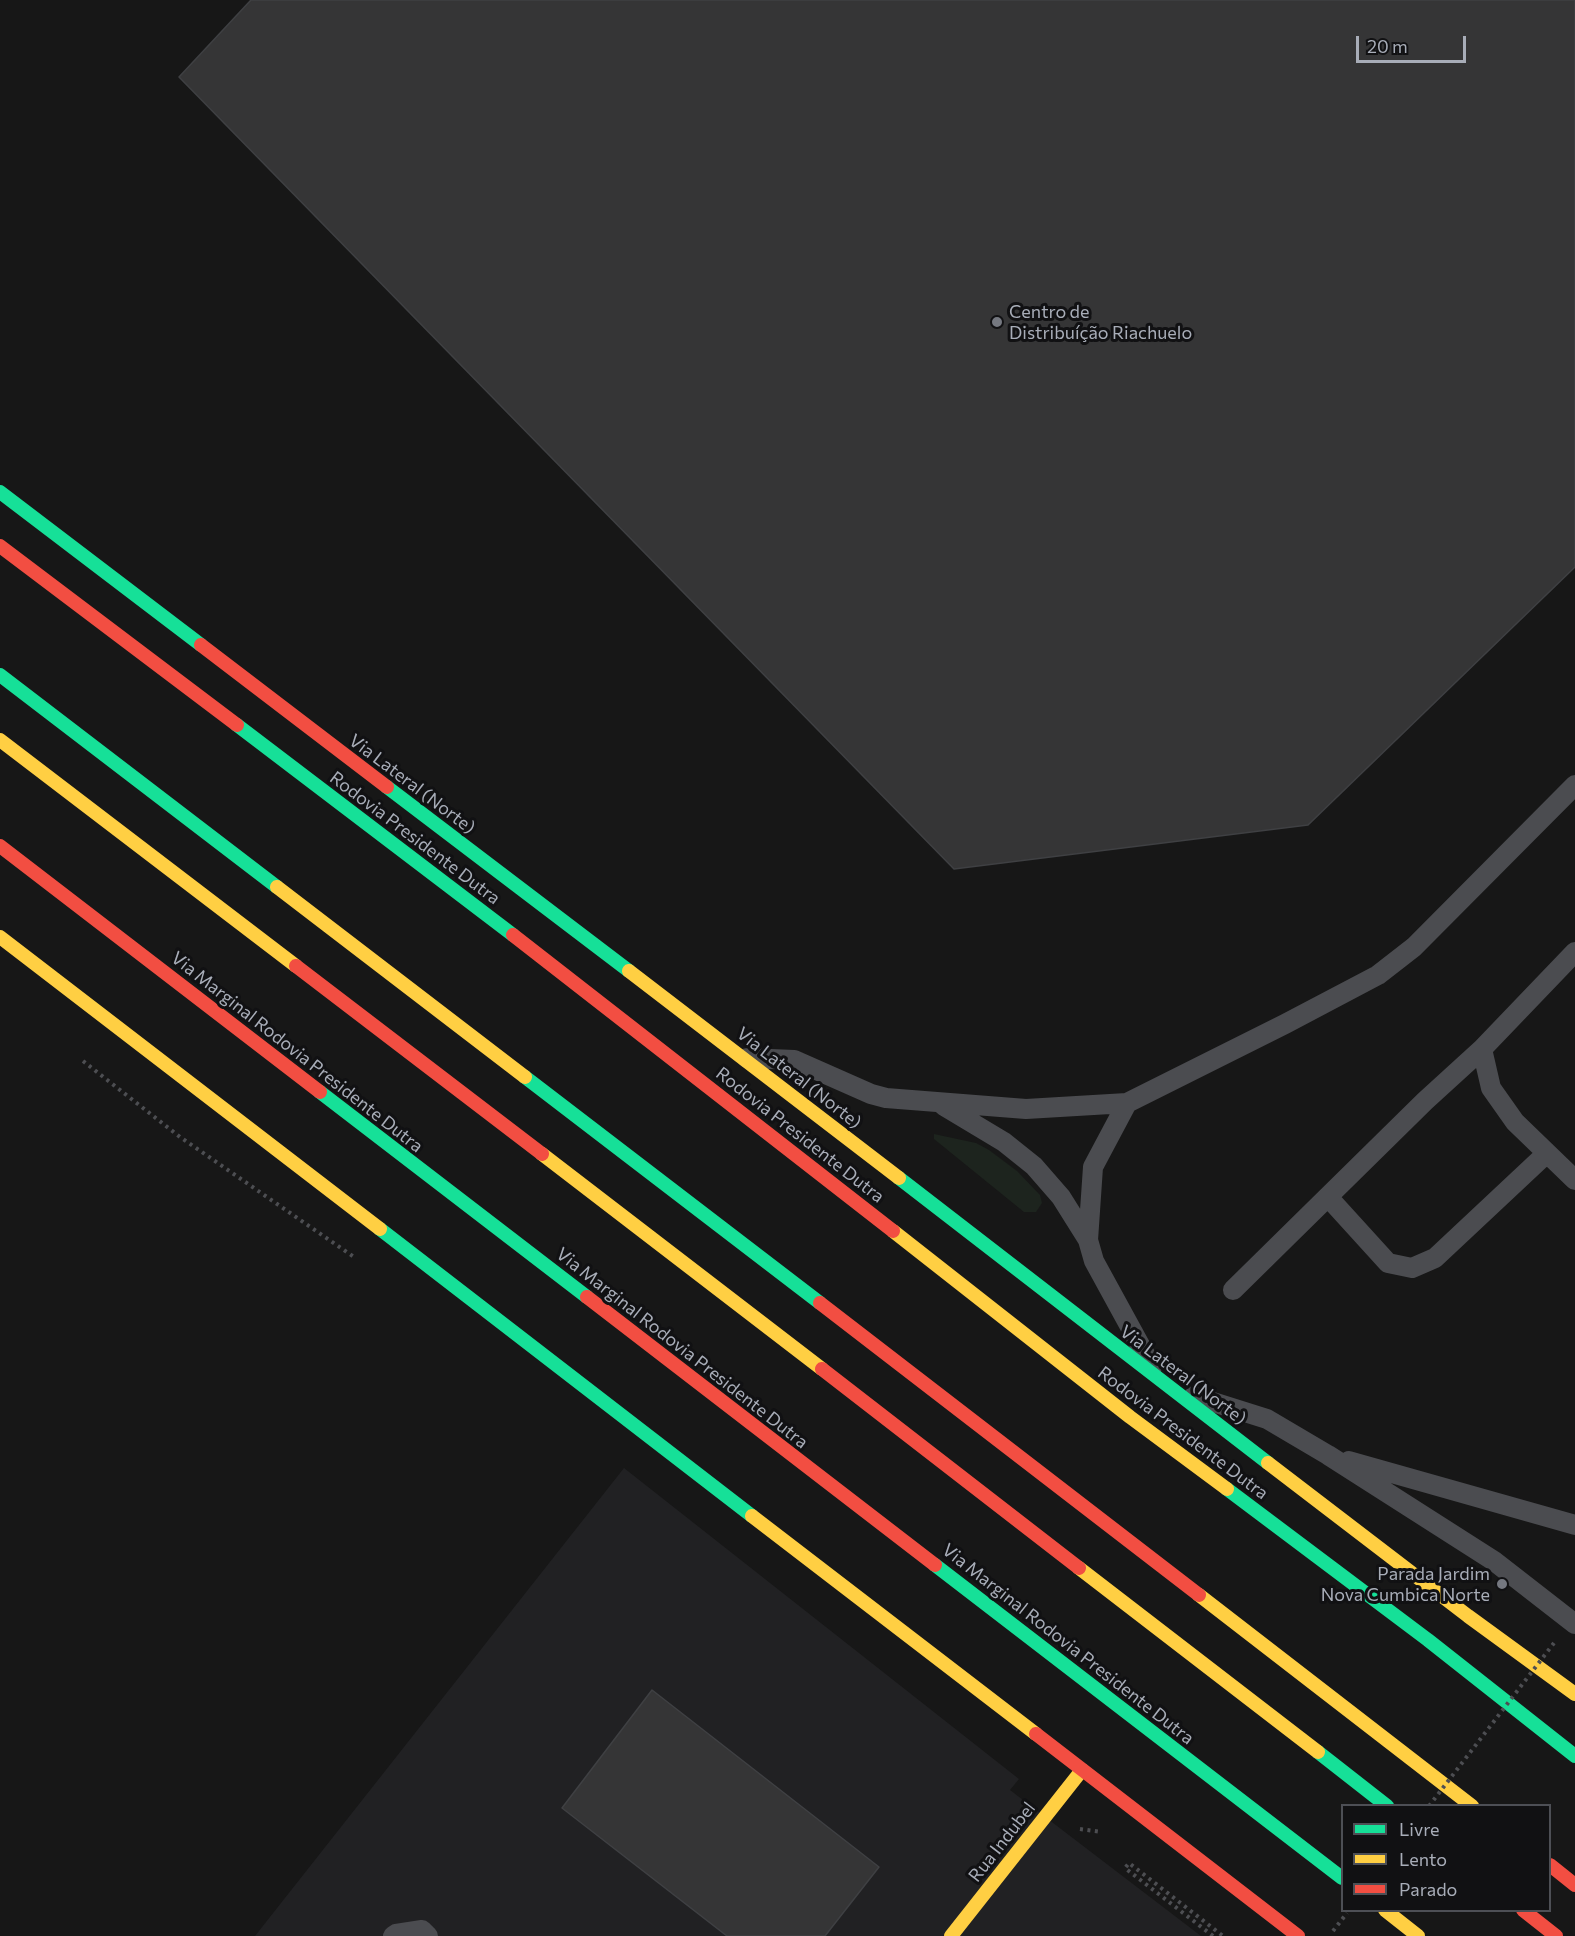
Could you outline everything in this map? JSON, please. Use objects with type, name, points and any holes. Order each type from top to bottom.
[{"type":"main road","name":"Via Lateral (Norte)","points":[[0,492],[744,1058],[1468,1616],[1575,1694]]},
{"type":"main road","name":"Rodovia Presidente Dutra","points":[[0,546],[570,978],[1130,1417],[1428,1640],[1575,1756]]},
{"type":"main road","points":[[0,675],[1469,1804]]},
{"type":"main road","points":[[0,740],[885,1417],[1384,1804]]},
{"type":"main road","name":"Via Marginal Rodovia Presidente Dutra","points":[[0,846],[1341,1877]]},
{"type":"main road","points":[[0,937],[1298,1936]]},
{"type":"main road","points":[[0,943],[27,958]]},
{"type":"main road","name":"Rua Indubel","points":[[951,1936],[1082,1770]]},
{"type":"main road","points":[[1551,1867],[1575,1885]]},
{"type":"main road","points":[[1386,1912],[1418,1936]]},
{"type":"main road","points":[[1524,1912],[1556,1936]]},
{"type":"lane","points":[[744,1058],[794,1060],[886,1098],[1032,1109],[1127,1103],[1378,975],[1414,947],[1575,785]]},
{"type":"lane","points":[[1233,1290],[1425,1101],[1482,1049],[1575,952]]},
{"type":"lane","points":[[1482,1049],[1491,1088],[1515,1122],[1575,1180]]},
{"type":"lane","points":[[939,1103],[1004,1142],[1034,1166],[1061,1197],[1088,1240],[1094,1261],[1165,1384],[1267,1419],[1328,1455],[1494,1561],[1575,1624]]},
{"type":"lane","points":[[1088,1240],[1093,1167],[1127,1103]]},
{"type":"lane","points":[[1328,1197],[1388,1263],[1412,1268],[1435,1258],[1547,1153]]},
{"type":"lane","points":[[1328,1455],[1575,1525]]},
{"type":"lane","points":[[393,1936],[422,1930],[428,1936]]},
{"type":"path","points":[[83,1061],[180,1137],[357,1259]]},
{"type":"path","points":[[1432,1804],[1554,1643]]},
{"type":"path","points":[[1070,1832],[1080,1829],[1107,1833]]},
{"type":"path","points":[[1213,1936],[1125,1868],[1129,1863],[1223,1936]]},
{"type":"path","points":[[1329,1936],[1348,1912]]},
{"type":"shaded area","points":[[934,1134],[976,1143],[1017,1171],[1040,1195],[1042,1203],[1036,1212],[1024,1212],[934,1139]]},
{"type":"shaded area","points":[[624,1468],[1019,1779],[1010,1790],[1201,1936],[255,1936]]},
{"type":"building","name":"Centro de Distribuíção Riachuelo","points":[[251,0],[1575,0],[1575,567],[1308,825],[954,869],[179,77]]},
{"type":"building","points":[[652,1690],[879,1867],[825,1936],[727,1936],[562,1808]]},
{"type":"traffic: fast","points":[[0,492],[201,645]]},
{"type":"traffic: fast","points":[[0,675],[277,887]]},
{"type":"traffic: fast","points":[[237,725],[513,935]]},
{"type":"traffic: fast","points":[[387,787],[629,971]]},
{"type":"traffic: fast","points":[[525,1077],[820,1303]]},
{"type":"traffic: fast","points":[[320,1092],[587,1297]]},
{"type":"traffic: fast","points":[[899,1178],[1268,1463]]},
{"type":"traffic: fast","points":[[380,1229],[752,1516]]},
{"type":"traffic: fast","points":[[1227,1489],[1428,1640],[1575,1756]]},
{"type":"traffic: fast","points":[[935,1565],[1341,1877]]},
{"type":"traffic: fast","points":[[1318,1752],[1384,1804]]},
{"type":"traffic: slow","points":[[0,740],[296,966]]},
{"type":"traffic: slow","points":[[277,887],[525,1077]]},
{"type":"traffic: slow","points":[[0,937],[380,1229]]},
{"type":"traffic: slow","points":[[629,971],[899,1178]]},
{"type":"traffic: slow","points":[[542,1154],[822,1369]]},
{"type":"traffic: slow","points":[[893,1231],[1130,1417],[1227,1489]]},
{"type":"traffic: slow","points":[[1268,1463],[1468,1616],[1575,1694]]},
{"type":"traffic: slow","points":[[752,1516],[1036,1734]]},
{"type":"traffic: slow","points":[[1079,1568],[1318,1752]]},
{"type":"traffic: slow","points":[[1199,1595],[1469,1804]]},
{"type":"traffic: slow","points":[[951,1936],[1082,1770]]},
{"type":"traffic: slow","points":[[1388,1912],[1418,1936]]},
{"type":"traffic: jam","points":[[0,546],[237,725]]},
{"type":"traffic: jam","points":[[201,645],[387,787]]},
{"type":"traffic: jam","points":[[0,846],[320,1092]]},
{"type":"traffic: jam","points":[[513,935],[893,1231]]},
{"type":"traffic: jam","points":[[296,966],[542,1154]]},
{"type":"traffic: jam","points":[[587,1297],[935,1565]]},
{"type":"traffic: jam","points":[[820,1303],[1199,1595]]},
{"type":"traffic: jam","points":[[822,1369],[1079,1568]]},
{"type":"traffic: jam","points":[[1036,1734],[1298,1936]]},
{"type":"traffic: jam","points":[[1551,1866],[1575,1885]]},
{"type":"traffic: jam","points":[[1526,1912],[1556,1936]]},
{"type":"place","name":"Centro de Distribuíção Riachuelo","points":[[997,322]]},
{"type":"place","name":"Parada Jardim Nova Cumbica Norte","points":[[1502,1584]]}]
